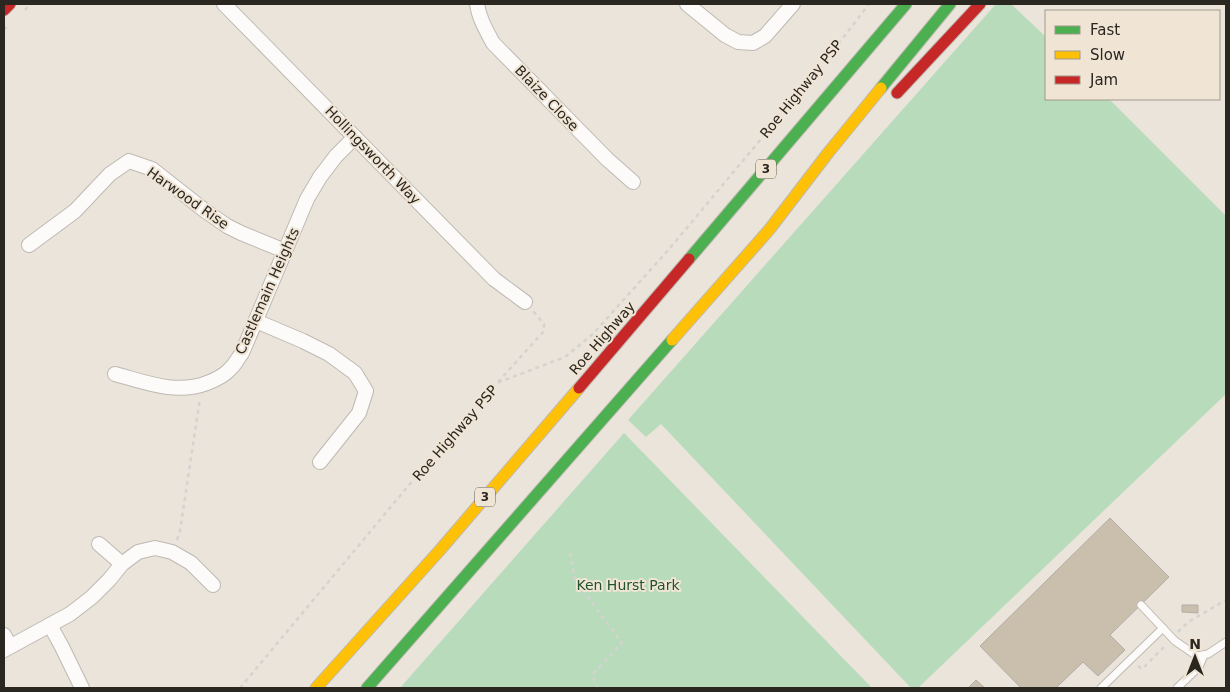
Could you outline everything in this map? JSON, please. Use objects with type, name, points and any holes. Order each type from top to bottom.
[{"type":"main road","points":[[4,10],[10,4]]},
{"type":"main road","points":[[880,35],[902,4]]},
{"type":"main road","name":"Roe Highway","points":[[316,688],[440,550],[652,304],[906,4]]},
{"type":"main road","points":[[769,230],[834,145],[950,4]]},
{"type":"main road","points":[[889,101],[980,4]]},
{"type":"main road","points":[[367,688],[769,230],[856,137]]},
{"type":"street","name":"Hollingsworth Way","points":[[224,4],[494,279],[526,302]]},
{"type":"street","name":"Blaize Close","points":[[477,4],[484,28],[493,43],[607,160],[633,182]]},
{"type":"street","points":[[687,4],[725,35],[738,42],[753,43],[765,36],[793,4]]},
{"type":"street","name":"Castlemain Heights","points":[[115,374],[166,388],[181,388],[198,386],[215,380],[230,370],[242,353],[307,200],[320,177],[336,156],[355,137]]},
{"type":"street","name":"Harwood Rise","points":[[29,246],[75,211],[110,174],[129,161],[152,169],[227,226],[285,251]]},
{"type":"street","points":[[256,321],[329,354],[355,373],[366,391],[359,413],[320,462]]},
{"type":"street","points":[[99,544],[122,564]]},
{"type":"street","points":[[6,643],[50,625],[70,614],[92,597],[122,564],[138,552],[155,548],[172,552],[191,564],[213,585]]},
{"type":"street","points":[[50,625],[82,688]]},
{"type":"lane","points":[[1141,605],[1175,641],[1197,656],[1208,654],[1226,642]]},
{"type":"lane","points":[[1101,688],[1163,628]]},
{"type":"lane","points":[[1177,688],[1199,667],[1204,655]]},
{"type":"path","name":"Roe Highway PSP","points":[[240,688],[479,401],[497,383],[565,356],[593,334],[670,248],[807,84],[869,4]]},
{"type":"path","points":[[497,383],[544,331],[544,324],[526,302]]},
{"type":"path","points":[[172,552],[180,531],[200,400],[198,386]]},
{"type":"path","points":[[570,553],[575,580],[622,643],[593,674],[596,688]]},
{"type":"green space","points":[[996,4],[1011,4],[1045,36],[1045,100],[1110,100],[1226,216],[1226,394],[918,688],[911,688],[661,424],[646,437],[628,420]]},
{"type":"green space","name":"Ken Hurst Park","points":[[624,433],[872,688],[400,688]]},
{"type":"building","points":[[1110,518],[1169,577],[1110,635],[1125,650],[1098,676],[1083,662],[1056,688],[1021,688],[980,646]]},
{"type":"building","points":[[1182,605],[1198,605],[1198,613],[1182,612]]},
{"type":"building","points":[[976,680],[985,688],[968,688]]},
{"type":"traffic: fast","points":[[689,259],[906,4]]},
{"type":"traffic: fast","points":[[881,88],[950,4]]},
{"type":"traffic: fast","points":[[367,688],[672,340]]},
{"type":"traffic: slow","points":[[672,340],[769,230],[881,88]]},
{"type":"traffic: slow","points":[[316,688],[440,550],[579,388]]},
{"type":"traffic: jam","points":[[4,10],[10,4]]},
{"type":"traffic: jam","points":[[897,93],[980,4]]},
{"type":"traffic: jam","points":[[579,388],[689,259]]}]
